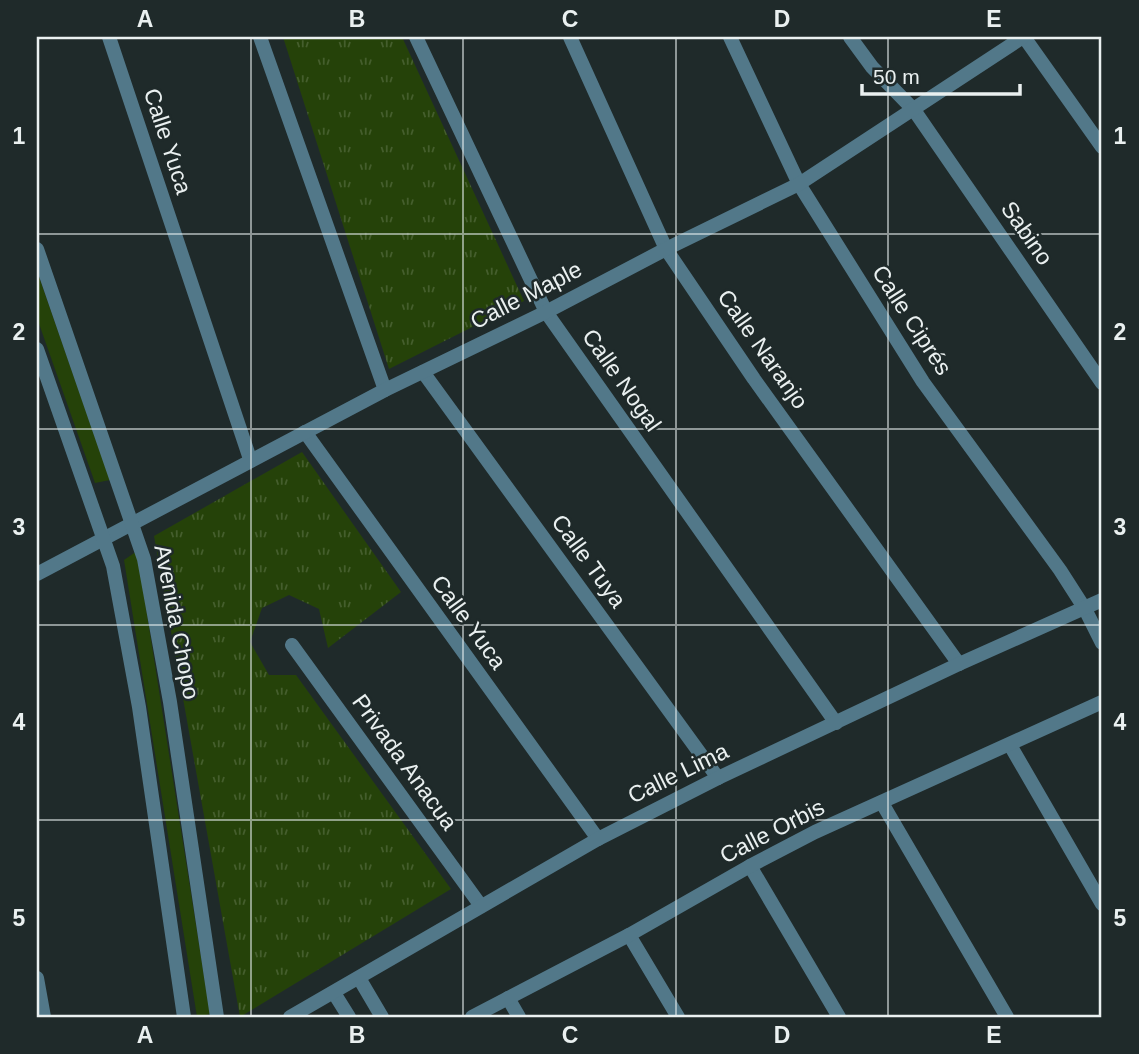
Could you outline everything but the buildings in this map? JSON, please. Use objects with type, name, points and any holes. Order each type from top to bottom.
[{"type":"street","name":"Calle Yuca","points":[[109,37],[250,459]]},
{"type":"street","points":[[260,37],[385,390]]},
{"type":"street","name":"Calle Nogal","points":[[416,37],[546,312],[836,723]]},
{"type":"street","name":"Calle Naranjo","points":[[570,37],[666,249],[754,379],[959,664]]},
{"type":"street","name":"Calle Ciprés","points":[[730,37],[799,184],[923,382],[1060,570],[1085,609]]},
{"type":"street","name":"Sabino","points":[[850,37],[872,67],[914,110],[1102,383]]},
{"type":"street","name":"Calle Maple","points":[[37,574],[250,459],[799,184],[1024,37]]},
{"type":"street","points":[[1024,37],[1102,147]]},
{"type":"street","name":"Avenida Chopo","points":[[37,249],[144,559],[170,702],[217,1017]]},
{"type":"street","points":[[37,349],[113,566],[139,707],[184,1017]]},
{"type":"street","name":"Calle Tuya","points":[[423,372],[718,778]]},
{"type":"street","name":"Calle Yuca","points":[[304,432],[597,839]]},
{"type":"street","name":"Calle Lima","points":[[290,1017],[597,839],[718,778],[1102,600]]},
{"type":"street","points":[[1085,609],[1102,643]]},
{"type":"street","name":"Privada Anacua","points":[[292,645],[481,906]]},
{"type":"street","name":"Calle Orbis","points":[[472,1017],[629,935],[815,832],[1102,702]]},
{"type":"street","points":[[1010,745],[1102,904]]},
{"type":"street","points":[[882,803],[1007,1017]]},
{"type":"street","points":[[750,866],[839,1017]]},
{"type":"street","points":[[629,935],[678,1017]]},
{"type":"street","points":[[37,978],[44,1017]]},
{"type":"street","points":[[359,978],[382,1017]]},
{"type":"street","points":[[334,993],[349,1017]]},
{"type":"street","points":[[509,998],[519,1017]]},
{"type":"green space","points":[[283,37],[402,37],[524,301],[389,369]]},
{"type":"green space","points":[[37,271],[110,480],[95,483],[37,318]]},
{"type":"green space","points":[[302,452],[401,592],[328,648],[319,609],[289,595],[262,608],[250,642],[269,675],[296,675],[451,889],[240,1017],[154,536]]},
{"type":"green space","points":[[137,551],[210,1014],[197,1017],[124,560]]}]
